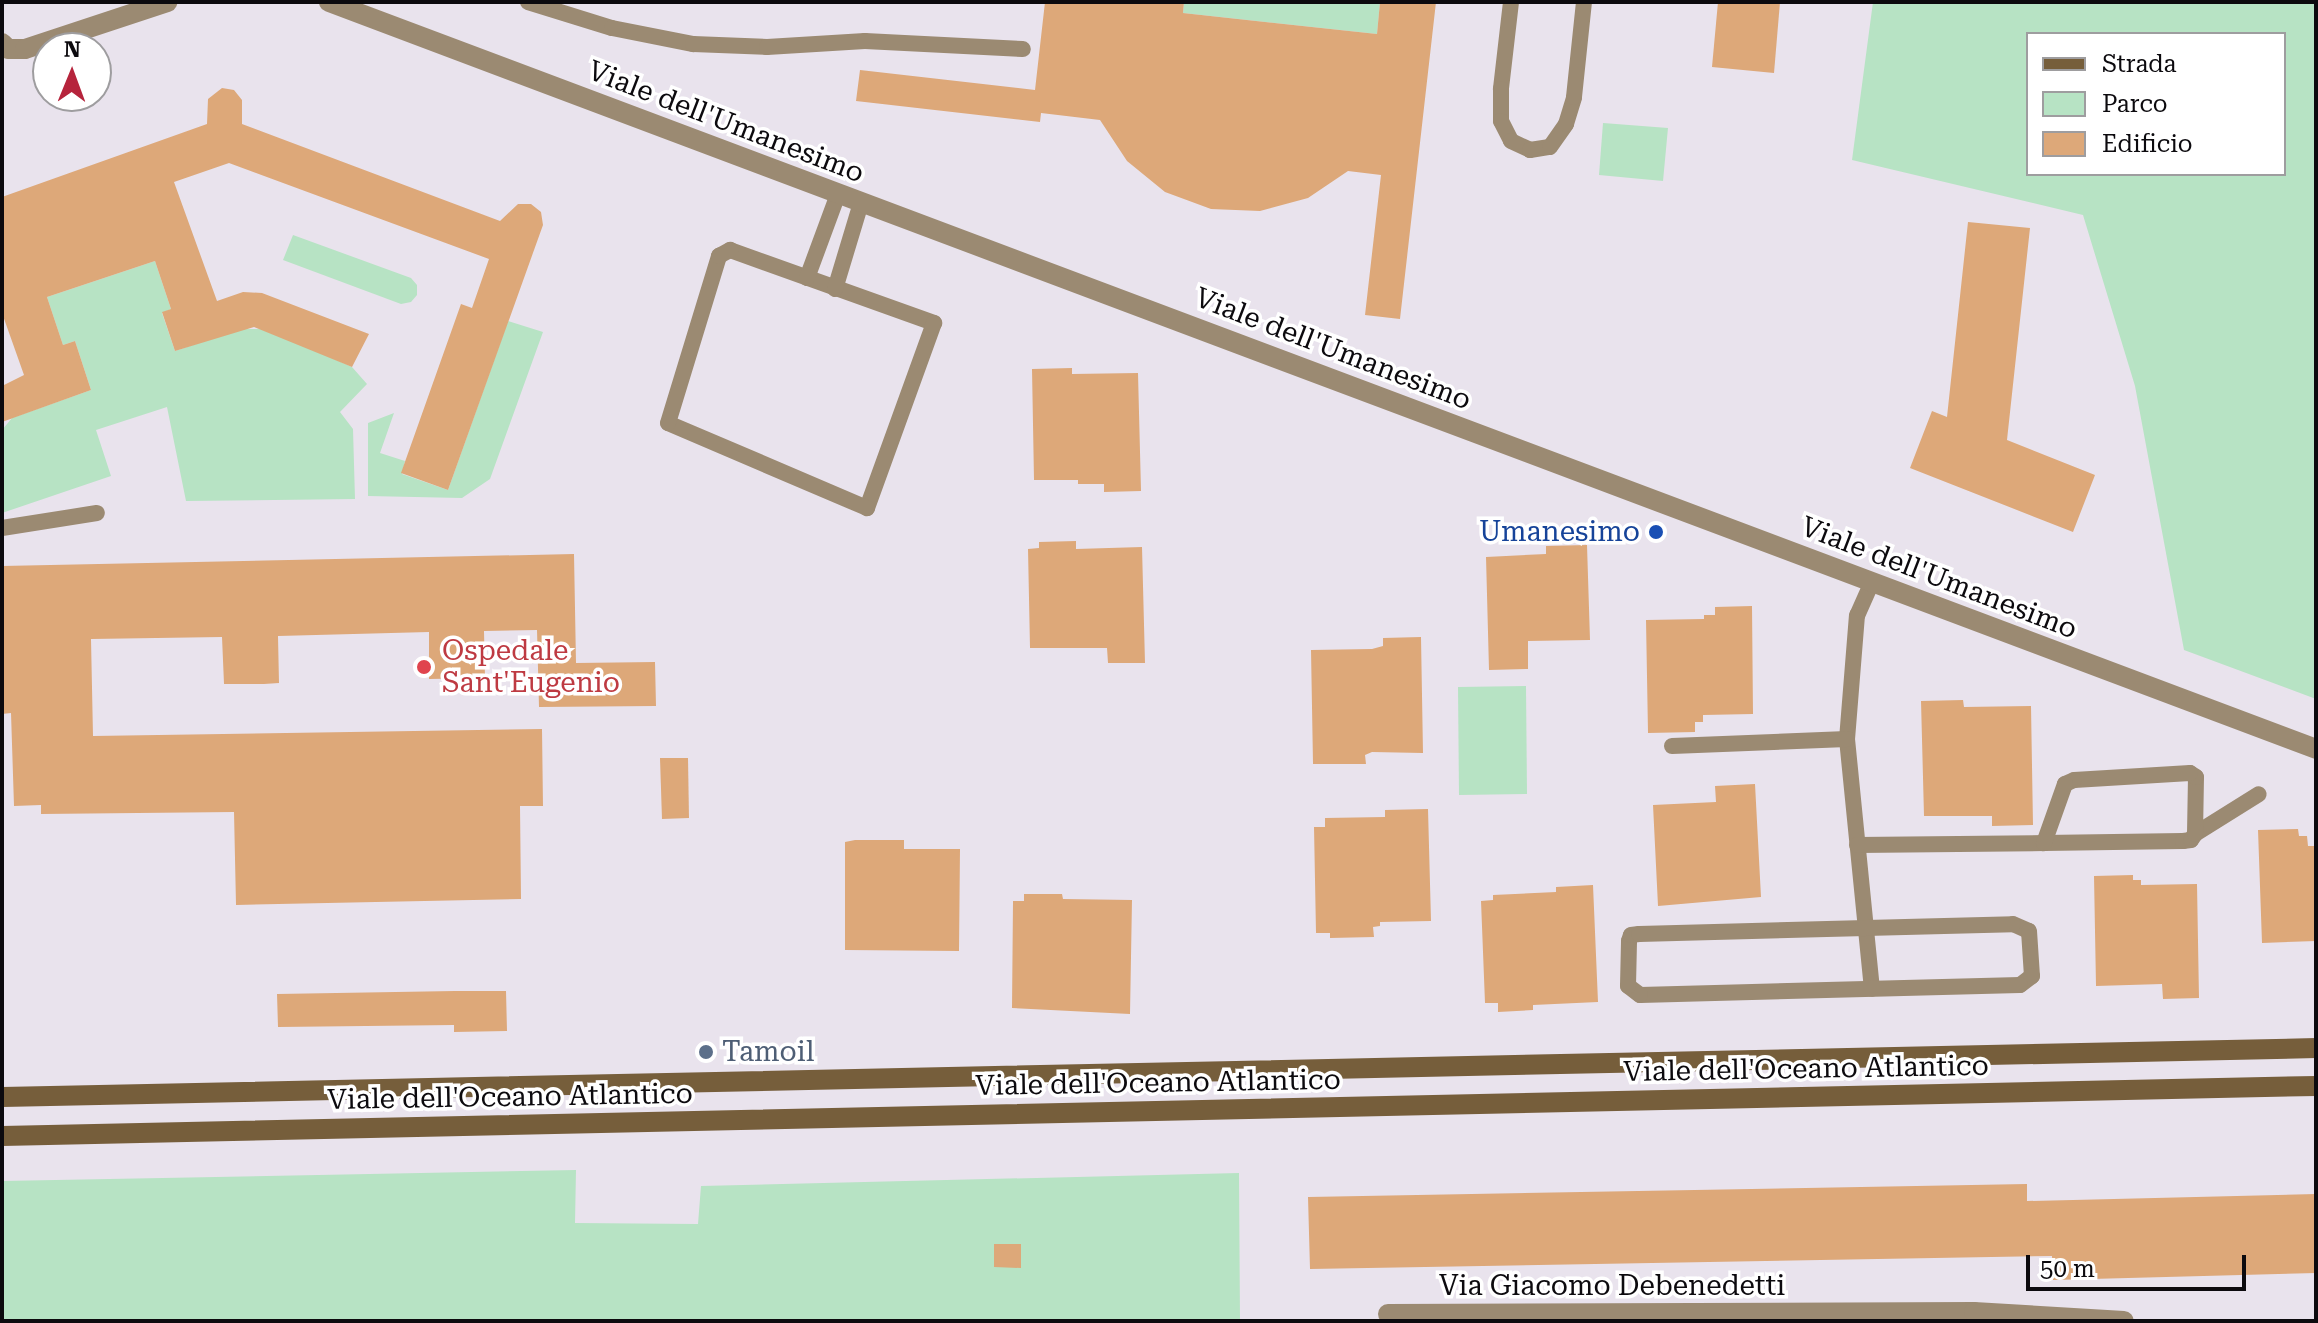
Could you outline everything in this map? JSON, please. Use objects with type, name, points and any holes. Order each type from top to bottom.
[{"type":"main road","name":"Viale dell'Oceano Atlantico","points":[[2,1097],[2316,1048]]},
{"type":"main road","name":"Viale dell'Oceano Atlantico","points":[[2,1136],[2316,1086]]},
{"type":"street","points":[[2,43],[8,49],[25,49],[167,2]]},
{"type":"street","name":"Viale dell'Umanesimo","points":[[329,2],[2316,749]]},
{"type":"street","name":"Via Giacomo Debenedetti","points":[[1388,1314],[1836,1318],[2022,1313],[2124,1321]]},
{"type":"lane","points":[[528,2],[612,28],[693,44],[767,47],[865,41],[1023,49]]},
{"type":"lane","points":[[1511,2],[1501,89],[1501,121],[1511,141],[1530,150],[1550,147],[1566,124],[1574,97],[1584,2]]},
{"type":"lane","points":[[807,278],[838,194]]},
{"type":"lane","points":[[835,289],[861,203]]},
{"type":"lane","points":[[730,250],[835,289],[934,323],[867,508],[668,423],[719,256],[730,250]]},
{"type":"lane","points":[[2,528],[97,513]]},
{"type":"lane","points":[[1872,582],[1857,615],[1847,739],[1872,989]]},
{"type":"lane","points":[[1672,746],[1847,739]]},
{"type":"lane","points":[[2044,843],[2065,784],[2074,780],[2190,773],[2197,783],[2195,834]]},
{"type":"lane","points":[[1857,845],[2183,841],[2259,794]]},
{"type":"lane","points":[[2013,924],[2029,931],[2032,976],[2020,985],[1872,989],[1640,995],[1628,986],[1631,935],[2013,924]]},
{"type":"green space","points":[[1184,2],[1380,2],[1377,34],[1183,13]]},
{"type":"green space","points":[[1873,2],[2316,2],[2316,699],[2184,650],[2135,386],[2083,215],[1852,160]]},
{"type":"green space","points":[[1603,123],[1668,128],[1663,181],[1599,175]]},
{"type":"green space","points":[[293,235],[411,278],[417,285],[417,295],[411,302],[401,304],[283,260]]},
{"type":"green space","points":[[155,261],[171,309],[162,313],[175,351],[241,329],[267,329],[352,367],[367,384],[340,412],[353,429],[355,499],[186,501],[167,407],[96,430],[111,476],[2,513],[2,430],[12,418],[91,390],[75,341],[63,345],[47,297]]},
{"type":"green space","points":[[508,321],[543,332],[490,479],[462,498],[368,496],[368,423],[394,413],[380,453],[405,461],[402,474],[448,490]]},
{"type":"green space","points":[[1526,686],[1527,794],[1459,795],[1458,687]]},
{"type":"green space","points":[[576,1170],[575,1223],[698,1224],[701,1186],[1239,1173],[1240,1321],[2,1321],[2,1181]]},
{"type":"building","points":[[1045,2],[1184,2],[1183,13],[1377,34],[1380,2],[1436,2],[1400,319],[1365,315],[1381,175],[1348,171],[1308,198],[1260,211],[1211,209],[1165,192],[1127,161],[1100,120],[1041,113],[1040,122],[856,101],[860,70],[1035,90]]},
{"type":"building","points":[[1718,2],[1780,2],[1774,73],[1712,67]]},
{"type":"building","points":[[222,88],[234,90],[242,100],[242,124],[500,221],[518,204],[531,204],[541,212],[543,225],[448,490],[401,473],[461,304],[472,308],[489,259],[229,163],[174,182],[217,301],[243,292],[262,293],[369,334],[352,367],[254,327],[175,351],[162,312],[171,309],[155,261],[47,297],[63,345],[75,341],[91,390],[2,422],[2,386],[24,375],[2,313],[2,197],[207,124],[208,99]]},
{"type":"building","points":[[1968,222],[2030,228],[2007,440],[2095,475],[2073,532],[1910,468],[1932,411],[1947,417]]},
{"type":"building","points":[[1072,368],[1072,374],[1138,373],[1141,491],[1104,492],[1104,484],[1078,484],[1078,480],[1034,480],[1032,369]]},
{"type":"building","points":[[1076,541],[1076,549],[1142,547],[1145,663],[1108,663],[1107,648],[1030,648],[1028,549],[1039,548],[1039,542]]},
{"type":"building","points":[[1587,545],[1590,640],[1528,641],[1528,669],[1489,670],[1486,557],[1546,554],[1546,546]]},
{"type":"building","points":[[574,554],[576,663],[655,662],[656,706],[539,707],[537,630],[484,631],[485,678],[429,679],[429,632],[278,636],[279,683],[264,684],[224,684],[222,637],[91,639],[93,736],[542,729],[543,806],[520,806],[521,899],[236,905],[234,812],[41,814],[41,805],[14,806],[11,713],[2,714],[2,566]]},
{"type":"building","points":[[1752,606],[1753,714],[1703,715],[1703,722],[1695,722],[1695,732],[1648,733],[1646,620],[1704,619],[1704,615],[1715,615],[1715,607]]},
{"type":"building","points":[[1421,637],[1423,753],[1372,752],[1365,755],[1366,764],[1313,764],[1311,650],[1372,649],[1383,646],[1383,638]]},
{"type":"building","points":[[1963,700],[1964,707],[2031,706],[2033,825],[1992,826],[1992,816],[1924,816],[1921,701]]},
{"type":"building","points":[[660,758],[688,758],[689,818],[662,819]]},
{"type":"building","points":[[1755,784],[1761,897],[1658,906],[1653,805],[1716,802],[1715,786]]},
{"type":"building","points":[[1428,809],[1431,921],[1380,922],[1380,926],[1373,927],[1374,937],[1330,938],[1330,933],[1316,933],[1314,827],[1325,827],[1325,818],[1385,817],[1385,810]]},
{"type":"building","points":[[2298,829],[2299,836],[2307,836],[2308,846],[2316,846],[2316,941],[2262,943],[2258,830]]},
{"type":"building","points":[[904,840],[904,849],[960,849],[959,951],[845,950],[845,842]]},
{"type":"building","points":[[2133,875],[2133,880],[2141,880],[2141,885],[2197,884],[2199,998],[2163,999],[2162,984],[2096,986],[2094,876]]},
{"type":"building","points":[[1593,885],[1598,1002],[1533,1005],[1533,1010],[1498,1012],[1498,1003],[1485,1003],[1481,901],[1493,900],[1493,895],[1556,892],[1556,887]]},
{"type":"building","points":[[1024,894],[1062,894],[1063,899],[1132,900],[1130,1014],[1012,1008],[1013,901],[1024,901]]},
{"type":"building","points":[[506,991],[507,1031],[454,1032],[454,1025],[278,1027],[277,994]]},
{"type":"building","points":[[2027,1184],[2027,1201],[2316,1194],[2316,1273],[2053,1280],[2052,1256],[1310,1269],[1308,1197]]},
{"type":"building","points":[[994,1244],[1021,1244],[1021,1268],[994,1267]]},
{"type":"place","name":"Umanesimo","points":[[1656,532]]},
{"type":"place","name":"Ospedale Sant'Eugenio","points":[[424,667]]},
{"type":"place","name":"Tamoil","points":[[706,1052]]}]
